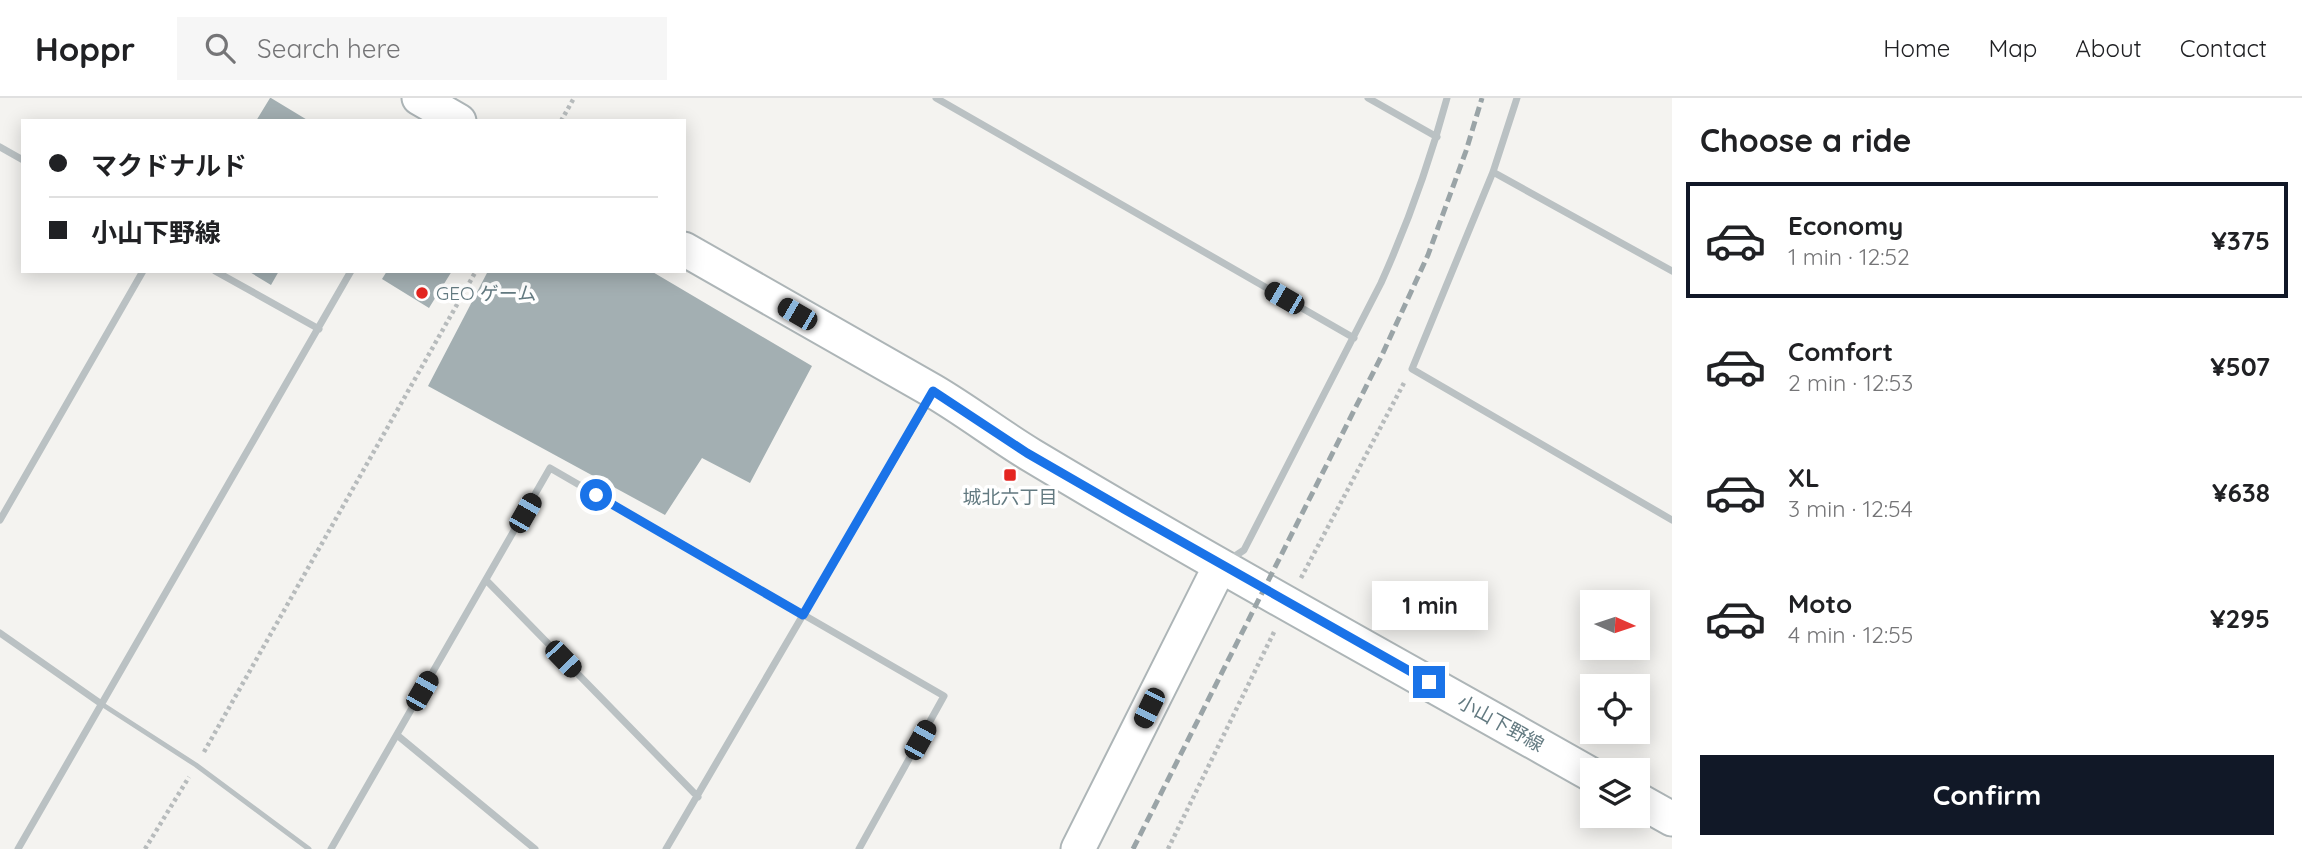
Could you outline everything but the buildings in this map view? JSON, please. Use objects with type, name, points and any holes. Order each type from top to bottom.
[{"type":"main road","name":"小山下野線","points":[[686,250],[933,391],[1027,453],[1220,566],[1580,768]]},
{"type":"main road","points":[[1078,849],[1220,566]]},
{"type":"main road","points":[[1650,807],[1672,819]]},
{"type":"street","points":[[936,98],[1354,338]]},
{"type":"street","points":[[1368,98],[1437,137]]},
{"type":"street","points":[[1220,566],[1244,550],[1354,338],[1400,240],[1437,137],[1447,98]]},
{"type":"street","points":[[1517,98],[1493,172],[1412,369],[1672,520]]},
{"type":"street","points":[[1,149],[21,159]]},
{"type":"street","points":[[1493,172],[1672,271]]},
{"type":"street","points":[[0,520],[142,273]]},
{"type":"street","points":[[219,273],[319,329]]},
{"type":"street","points":[[18,849],[350,273]]},
{"type":"street","points":[[666,849],[933,391]]},
{"type":"street","points":[[331,849],[550,468],[944,696],[859,849]]},
{"type":"street","points":[[486,580],[698,797]]},
{"type":"street","points":[[0,633],[100,703]]},
{"type":"street","points":[[397,735],[535,849]]},
{"type":"lane","points":[[100,703],[196,765],[309,849]]},
{"type":"path","points":[[562,119],[574,98]]},
{"type":"path","points":[[145,849],[196,765],[475,273]]},
{"type":"railway","points":[[1133,849],[1382,355],[1428,255],[1466,151],[1482,98]]},
{"type":"place","name":"GEO ゲーム","points":[[422,293]]},
{"type":"place","name":"城北六丁目","points":[[1010,475]]},
{"type":"route","points":[[596,495],[803,615],[933,391],[1027,453],[1220,566],[1429,682]]}]
